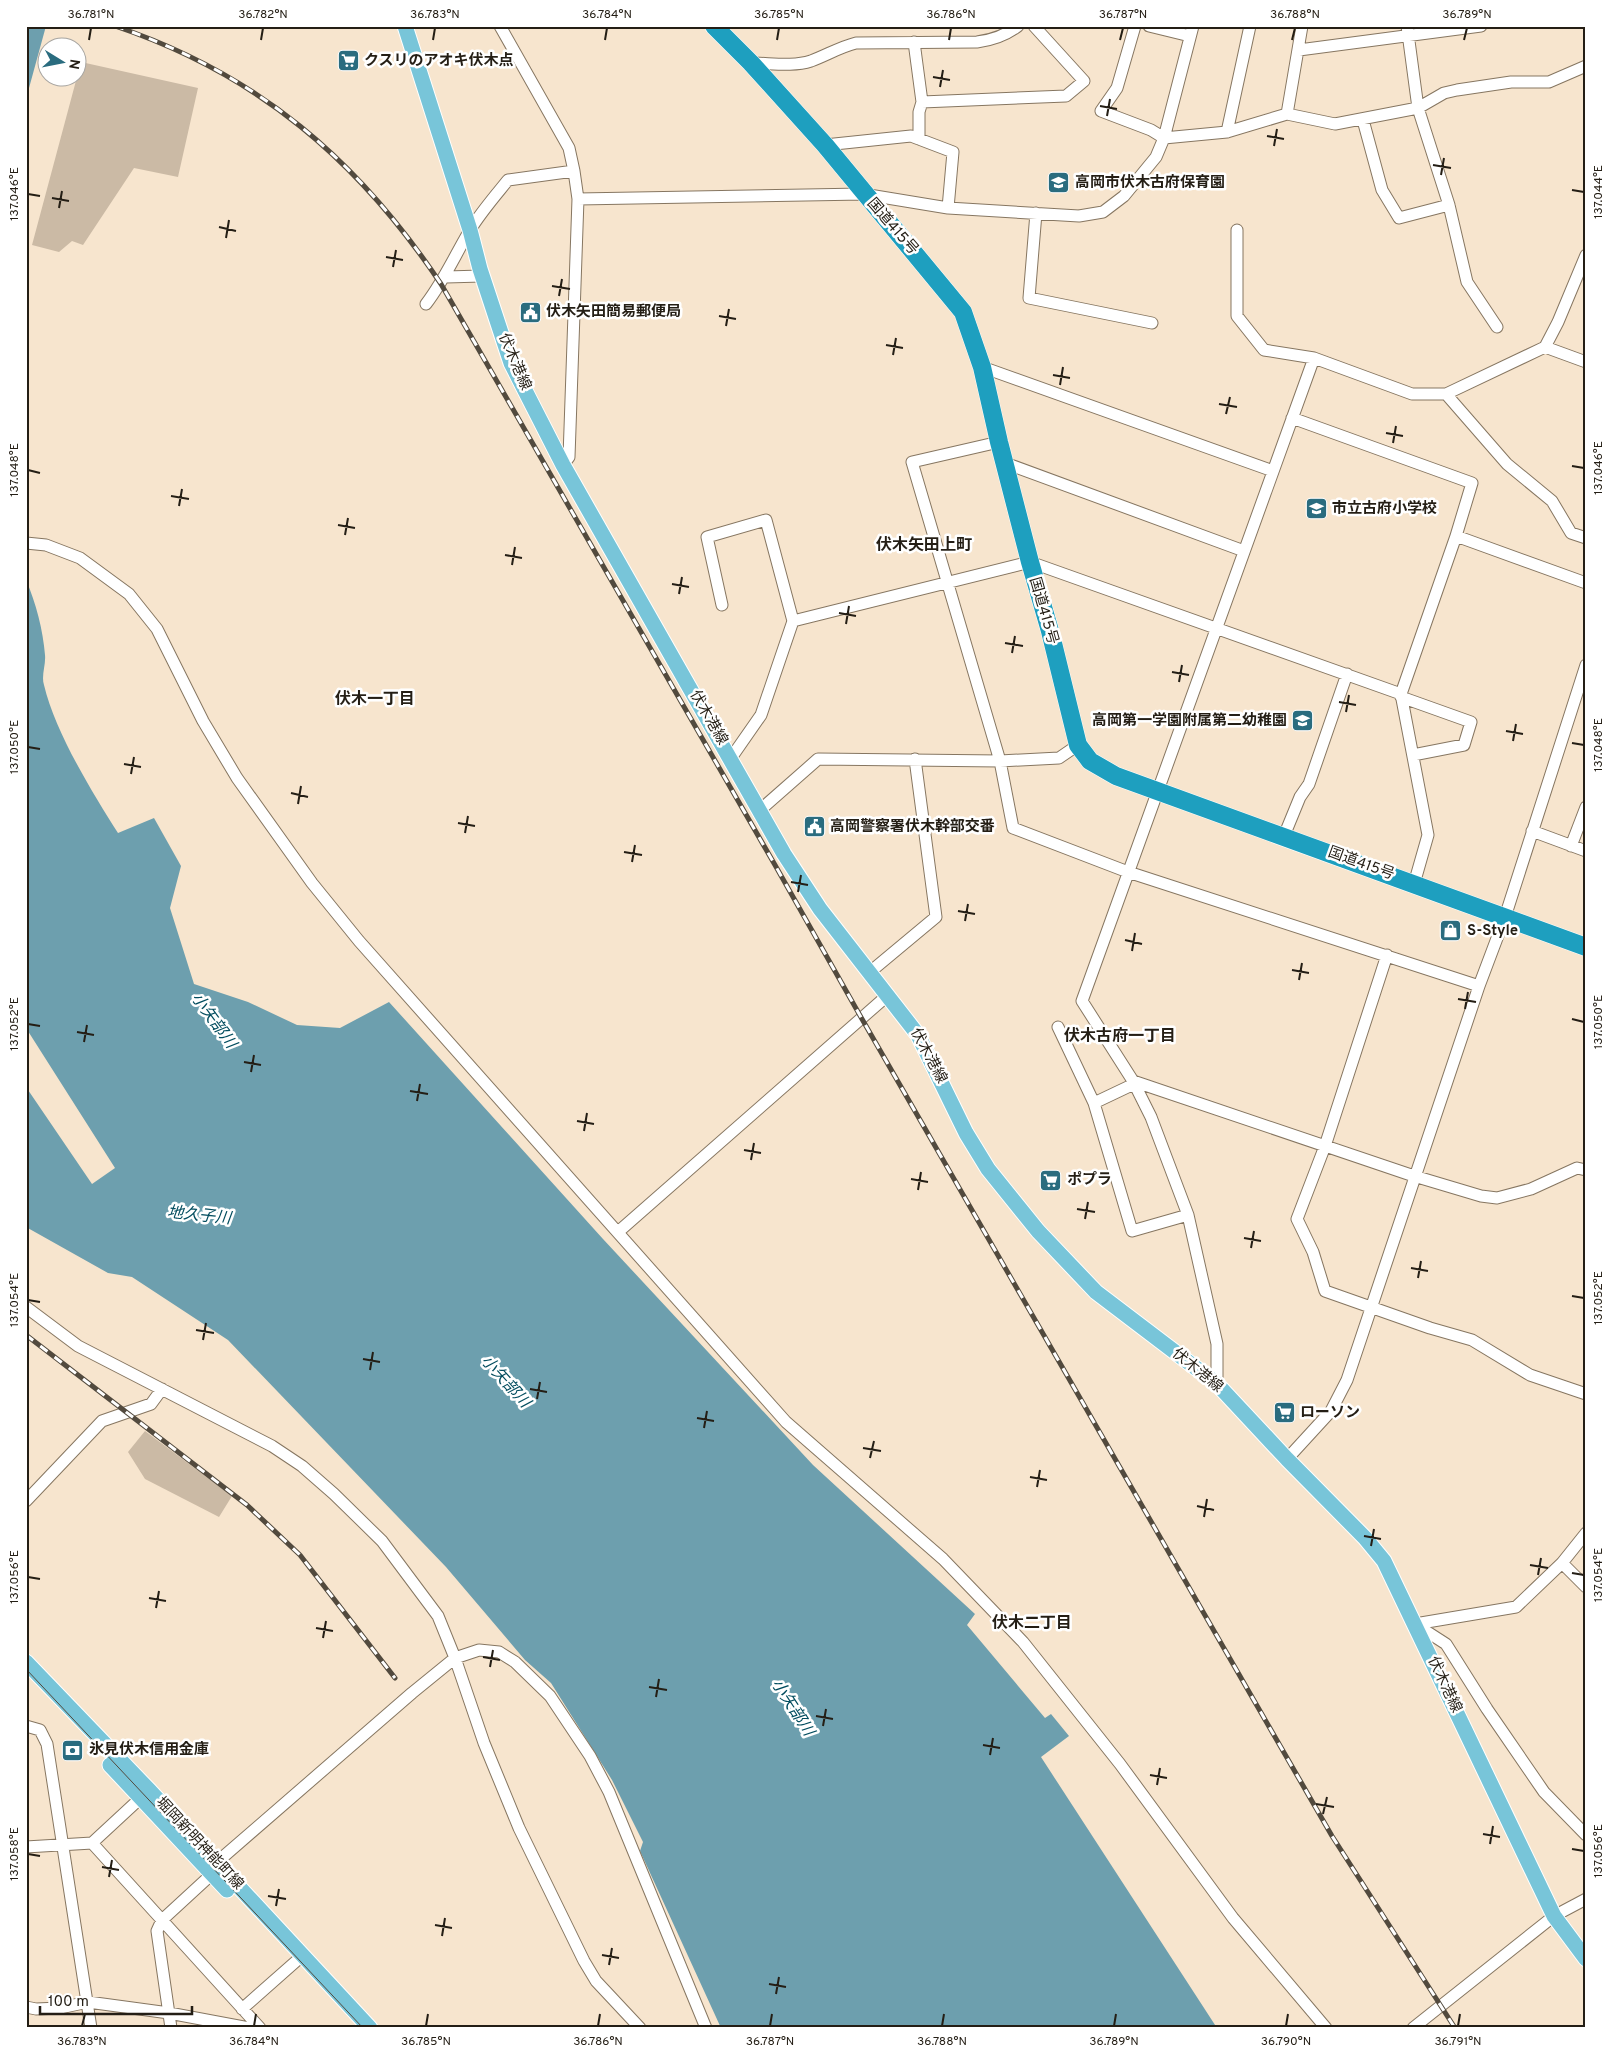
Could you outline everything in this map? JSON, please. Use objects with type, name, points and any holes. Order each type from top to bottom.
[{"type":"highway","name":"国道415号","points":[[714,26],[751,63],[825,146],[963,312],[982,367],[999,442],[1078,745],[1090,761],[1116,776],[1586,947]]},
{"type":"main road","name":"伏木港線","points":[[404,26],[511,363],[563,465],[784,854],[813,899],[918,1035],[966,1133],[988,1168],[1038,1231],[1096,1292],[1217,1384],[1365,1538],[1384,1561],[1554,1916],[1586,1959]]},
{"type":"main road","name":"堀岡新明神能町線","points":[[26,1662],[144,1794]]},
{"type":"main road","name":"堀岡新明神能町線","points":[[26,1676],[144,1794],[360,2026]]},
{"type":"street","points":[[500,26],[569,148],[574,171],[578,199],[569,458],[563,465]]},
{"type":"street","points":[[751,63],[793,64],[811,61],[842,46],[856,43],[977,42],[994,39],[1018,26]]},
{"type":"street","points":[[922,102],[1066,96],[1084,81],[1034,26]]},
{"type":"street","points":[[1134,26],[1117,88],[1101,111],[1151,130],[1164,138],[1226,132],[1287,114],[1335,124],[1363,120],[1418,108],[1444,93],[1511,82],[1549,82],[1586,66]]},
{"type":"street","points":[[578,199],[864,194],[948,208],[1079,216],[1103,212],[1124,196],[1156,157],[1164,138],[1192,31],[1149,26]]},
{"type":"street","points":[[1226,132],[1250,26]]},
{"type":"street","points":[[1287,114],[1302,26]]},
{"type":"street","points":[[1299,50],[1407,31],[1481,26]]},
{"type":"street","points":[[1407,31],[1418,108],[1449,205],[1467,282],[1497,327]]},
{"type":"street","points":[[914,42],[922,102],[919,112],[919,139]]},
{"type":"street","points":[[1363,120],[1382,190],[1400,218],[1449,205]]},
{"type":"street","points":[[825,146],[910,136],[953,152],[948,208]]},
{"type":"street","points":[[426,304],[446,277],[481,213],[508,180],[574,171]]},
{"type":"street","points":[[1036,213],[1029,298],[1152,323]]},
{"type":"street","points":[[1237,230],[1237,316],[1264,350],[1314,358],[1412,394],[1446,394],[1545,348],[1586,255]]},
{"type":"street","points":[[446,277],[482,276]]},
{"type":"street","points":[[1545,348],[1586,362]]},
{"type":"street","points":[[1217,1384],[1217,1344],[1188,1214],[1152,1117],[1082,1001],[1314,358]]},
{"type":"street","points":[[982,367],[1273,471]]},
{"type":"street","points":[[1446,394],[1507,464],[1552,501],[1571,533],[1586,538]]},
{"type":"street","points":[[1292,418],[1472,483],[1456,536],[1401,696],[1428,835],[1414,884]]},
{"type":"street","points":[[999,442],[912,462],[1000,761],[1013,828],[1128,872],[1479,986]]},
{"type":"street","points":[[1005,463],[1244,551]]},
{"type":"street","points":[[722,605],[708,537],[766,520],[793,622],[761,715],[731,758]]},
{"type":"street","points":[[1456,536],[1586,582]]},
{"type":"street","points":[[26,543],[46,545],[80,558],[129,594],[157,629],[203,721],[237,778],[312,883],[359,941],[786,1422],[943,1559],[1023,1642],[1120,1764],[1233,1918],[1326,2028]]},
{"type":"street","points":[[793,622],[948,581],[1030,562],[1347,674],[1471,722],[1464,745],[1413,755]]},
{"type":"street","points":[[1287,1459],[1331,1411],[1346,1380],[1479,986],[1505,918],[1586,665]]},
{"type":"street","points":[[1284,836],[1300,797],[1309,784],[1347,674]]},
{"type":"street","points":[[760,810],[818,759],[1000,761],[1059,758],[1078,745]]},
{"type":"street","points":[[870,972],[936,917],[915,759]]},
{"type":"street","points":[[1572,846],[1586,807]]},
{"type":"street","points":[[1532,831],[1586,851]]},
{"type":"street","points":[[1387,955],[1325,1146],[1298,1219],[1313,1252],[1325,1291],[1472,1340],[1530,1375],[1586,1394]]},
{"type":"street","points":[[618,1232],[855,1026],[888,995]]},
{"type":"street","points":[[1058,1027],[1094,1103],[1132,1231],[1188,1214]]},
{"type":"street","points":[[1094,1103],[1133,1083],[1414,1176],[1481,1196],[1497,1198],[1531,1189],[1576,1168],[1586,1170]]},
{"type":"street","points":[[26,1307],[78,1346],[272,1446],[302,1466],[382,1541],[438,1616],[455,1658],[484,1743],[519,1828],[584,1961],[596,1980],[640,2028]]},
{"type":"street","points":[[26,1502],[102,1422],[151,1404],[162,1389]]},
{"type":"street","points":[[1415,1624],[1516,1607],[1562,1562],[1586,1533]]},
{"type":"street","points":[[1562,1562],[1586,1587]]},
{"type":"street","points":[[1415,1624],[1446,1644],[1487,1709],[1544,1792],[1586,1834]]},
{"type":"street","points":[[171,2028],[157,1931],[162,1920],[214,1868],[412,1693],[455,1658],[479,1650],[499,1652],[515,1662],[556,1703],[590,1756],[609,1792],[706,2028]]},
{"type":"street","points":[[26,1726],[40,1730],[47,1744],[92,2028]]},
{"type":"street","points":[[26,1848],[92,1843],[144,1794]]},
{"type":"street","points":[[92,1843],[260,2028]]},
{"type":"street","points":[[1413,2028],[1554,1916],[1586,1899]]},
{"type":"street","points":[[242,2009],[298,1959]]},
{"type":"street","points":[[26,2007],[36,2009],[60,2008],[88,2002],[169,2013],[249,2028]]},
{"type":"shaded area","points":[[88,64],[198,88],[178,177],[134,168],[83,245],[72,241],[59,252],[32,245],[74,88],[88,88]]},
{"type":"shaded area","points":[[145,1431],[232,1496],[219,1517],[145,1479],[128,1452]]},
{"type":"water","points":[[26,26],[46,26],[43,38],[38,38],[38,55],[26,99]]},
{"type":"water","points":[[26,580],[36,607],[43,636],[45,659],[44,685],[49,703],[75,761],[118,833],[154,818],[181,866],[170,908],[194,984],[248,1002],[297,1025],[340,1028],[389,1002],[603,1239],[813,1465],[975,1614],[967,1625],[1045,1718],[1051,1714],[1069,1736],[1041,1757],[1217,2028],[721,2028],[640,1851],[643,1842],[612,1780],[551,1683],[525,1660],[446,1567],[228,1340],[132,1277],[108,1273],[26,1227],[26,1087],[92,1184],[115,1168],[26,1028]]},
{"type":"tram line","points":[[26,1669],[363,2028]]},
{"type":"railway","points":[[115,26],[167,46],[215,69],[259,96],[300,127],[339,161],[375,198],[409,239],[441,284],[1332,1836],[1455,2028]]},
{"type":"railway","points":[[26,1335],[247,1505],[300,1555],[395,1678]]},
{"type":"place","name":"クスリのアオキ伏木点","points":[[348,61]]},
{"type":"place","name":"高岡市伏木古府保育園","points":[[1059,183]]},
{"type":"place","name":"伏木矢田簡易郵便局","points":[[530,312]]},
{"type":"place","name":"市立古府小学校","points":[[1316,509]]},
{"type":"place","name":"高岡第一学園附属第二幼稚園","points":[[1303,721]]},
{"type":"place","name":"高岡警察署伏木幹部交番","points":[[814,827]]},
{"type":"place","name":"S-Style","points":[[1451,931]]},
{"type":"place","name":"ポプラ","points":[[1051,1180]]},
{"type":"place","name":"ローソン","points":[[1284,1413]]},
{"type":"place","name":"氷見伏木信用金庫","points":[[73,1750]]},
{"type":"district","name":"伏木矢田上町","points":[[924,546]]},
{"type":"district","name":"伏木一丁目","points":[[375,700]]},
{"type":"district","name":"伏木古府一丁目","points":[[1120,1037]]},
{"type":"district","name":"伏木二丁目","points":[[1032,1624]]},
{"type":"water label","name":"小矢部川","points":[[213,1021]]},
{"type":"water label","name":"地久子川","points":[[199,1216]]},
{"type":"water label","name":"小矢部川","points":[[505,1382]]},
{"type":"water label","name":"小矢部川","points":[[792,1708]]}]
